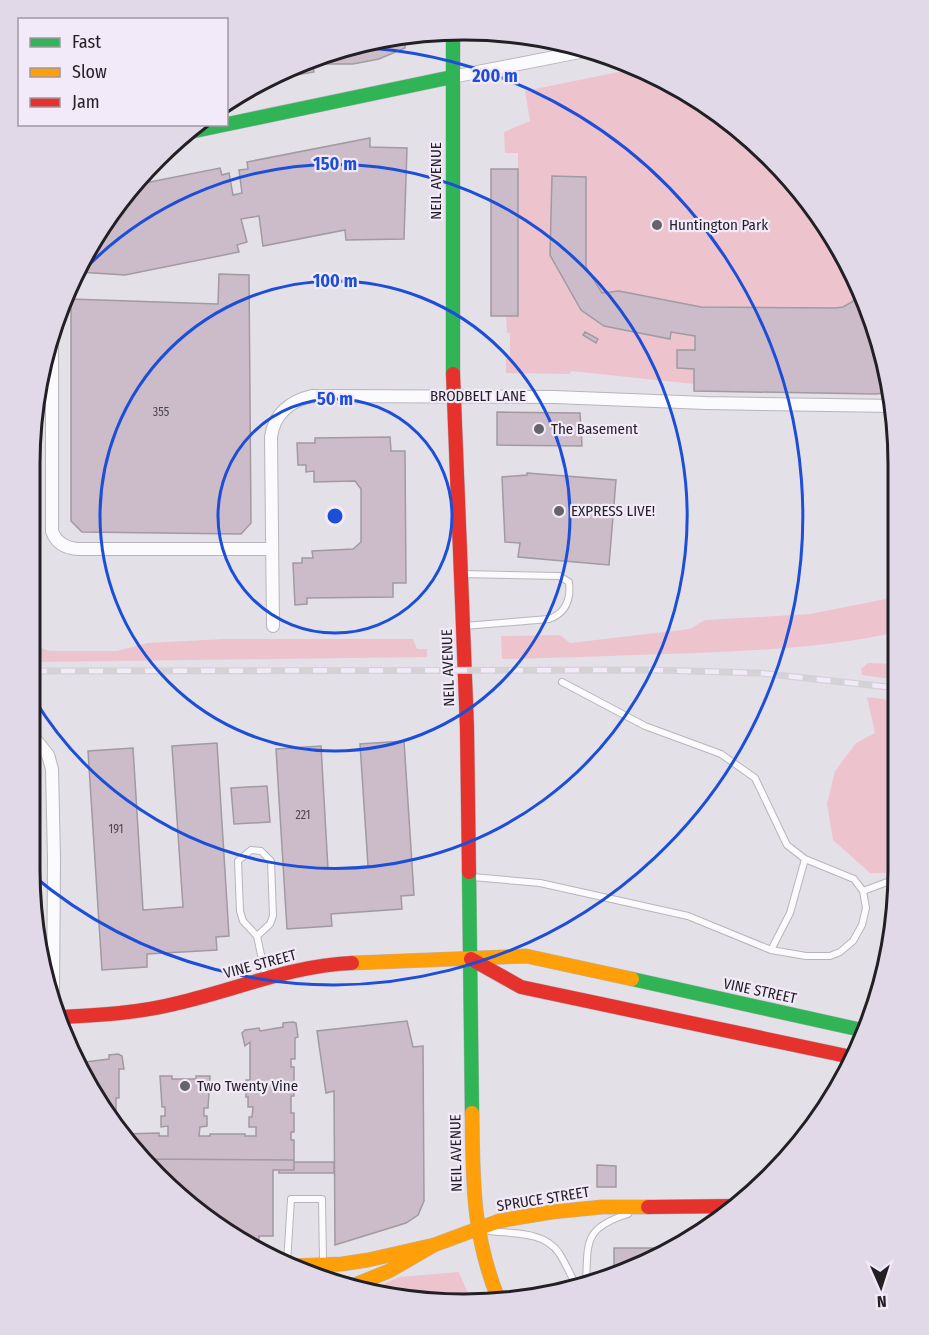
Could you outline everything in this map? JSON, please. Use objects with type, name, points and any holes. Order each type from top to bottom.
[{"type":"main road","name":"NEIL AVENUE","points":[[453,40],[453,397],[463,626],[473,1190],[477,1230],[485,1266],[496,1294]]},
{"type":"main road","points":[[228,124],[452,77]]},
{"type":"main road","name":"VINE STREET","points":[[67,1017],[102,1015],[176,1004],[266,979],[351,962],[526,956],[858,1028]]},
{"type":"main road","points":[[470,958],[521,987],[846,1056]]},
{"type":"main road","name":"SPRUCE STREET","points":[[310,1265],[368,1260],[434,1245],[499,1221],[552,1212],[602,1207],[724,1206]]},
{"type":"main road","points":[[363,1282],[389,1271],[434,1245]]},
{"type":"street","points":[[452,77],[566,53]]},
{"type":"street","points":[[52,368],[52,531],[56,540],[65,547],[78,549],[272,549]]},
{"type":"street","name":"BRODBELT LANE","points":[[273,626],[271,437],[273,426],[285,409],[302,399],[312,396],[554,397],[706,403],[884,406]]},
{"type":"street","points":[[40,744],[48,754],[52,769],[53,970]]},
{"type":"lane","points":[[461,574],[559,576],[569,582],[570,589],[564,611],[560,616],[549,620],[463,626]]},
{"type":"lane","points":[[469,877],[540,883],[688,916],[771,950],[806,956],[830,956],[840,952],[853,940],[862,926],[866,908],[863,891],[854,879],[805,859],[787,845],[755,778],[721,754],[645,726],[562,682]]},
{"type":"lane","points":[[256,936],[270,924],[273,916],[271,861],[261,851],[251,850],[238,861],[240,911],[243,921],[256,936],[266,979]]},
{"type":"lane","points":[[771,950],[790,913],[805,859]]},
{"type":"lane","points":[[863,891],[888,882]]},
{"type":"lane","points":[[288,1256],[291,1199],[322,1199],[323,1265]]},
{"type":"lane","points":[[586,1276],[588,1247],[594,1230],[607,1221],[651,1207]]},
{"type":"lane","points":[[477,1230],[528,1235],[545,1240],[558,1252],[573,1280]]},
{"type":"shaded area","name":"Huntington Park","points":[[622,71],[677,97],[723,128],[783,185],[801,206],[832,253],[845,277],[866,328],[882,393],[694,391],[694,384],[571,371],[570,374],[506,373],[506,359],[510,359],[510,333],[507,333],[506,316],[491,316],[491,169],[518,169],[518,153],[505,153],[504,132],[530,121],[525,91]]},
{"type":"shaded area","points":[[888,599],[888,634],[847,641],[748,651],[502,659],[501,636],[560,635],[570,643],[690,629],[705,620],[810,614]]},
{"type":"shaded area","points":[[224,639],[413,639],[417,649],[427,649],[427,657],[40,662],[40,647],[49,651],[117,651],[148,643]]},
{"type":"shaded area","points":[[868,663],[888,664],[888,679],[862,675],[861,669]]},
{"type":"shaded area","points":[[867,697],[888,700],[888,873],[870,873],[833,840],[827,804],[835,771],[856,743],[875,733]]},
{"type":"shaded area","points":[[459,1272],[468,1294],[437,1294],[380,1286],[399,1277]]},
{"type":"building","points":[[405,45],[405,48],[379,59],[353,64],[325,64]]},
{"type":"building","points":[[313,69],[314,72],[298,75]]},
{"type":"building","points":[[370,138],[370,147],[407,148],[404,239],[346,240],[345,230],[263,246],[259,216],[241,219],[247,242],[237,245],[239,252],[125,275],[86,272],[112,229],[149,182],[220,168],[222,175],[229,173],[233,195],[242,193],[239,170],[248,169],[247,162]]},
{"type":"building","points":[[491,169],[518,169],[518,316],[491,316]]},
{"type":"building","points":[[552,176],[586,177],[586,267],[602,293],[619,291],[701,307],[835,308],[843,307],[854,299],[874,355],[882,393],[694,391],[694,369],[677,368],[677,350],[695,350],[695,336],[671,332],[670,339],[604,326],[581,310],[550,255]]},
{"type":"building","points":[[219,274],[249,275],[251,523],[241,534],[82,532],[71,521],[71,307],[74,299],[218,304]]},
{"type":"building","points":[[585,332],[598,339],[596,343],[583,335]]},
{"type":"building","name":"The Basement","points":[[497,412],[580,413],[582,446],[497,445]]},
{"type":"building","points":[[390,437],[391,451],[405,451],[406,583],[393,583],[393,597],[307,598],[307,604],[295,605],[293,563],[302,563],[302,558],[313,558],[312,551],[353,549],[361,542],[361,489],[355,481],[314,482],[314,471],[306,472],[306,465],[298,465],[297,443],[315,443],[315,438]]},
{"type":"building","name":"EXPRESS LIVE!","points":[[527,473],[616,480],[609,565],[518,557],[520,543],[505,542],[502,477],[527,475]]},
{"type":"building","points":[[404,741],[414,895],[401,896],[402,909],[331,914],[332,926],[287,929],[276,749],[321,746],[328,869],[368,866],[360,744]]},
{"type":"building","points":[[217,743],[229,936],[216,937],[217,950],[147,954],[147,967],[102,970],[88,751],[133,748],[143,910],[183,907],[172,746]]},
{"type":"building","points":[[267,786],[270,822],[234,824],[231,788]]},
{"type":"building","points":[[407,1021],[413,1047],[423,1046],[424,1201],[418,1215],[406,1223],[335,1245],[334,1091],[326,1093],[317,1031]]},
{"type":"building","name":"Two Twenty Vine","points":[[283,1023],[296,1023],[298,1037],[295,1038],[295,1059],[291,1059],[291,1067],[294,1067],[294,1096],[291,1096],[291,1113],[294,1113],[294,1132],[291,1132],[291,1140],[294,1140],[294,1160],[155,1159],[132,1134],[159,1133],[159,1136],[168,1136],[168,1126],[161,1127],[161,1116],[165,1116],[165,1107],[162,1107],[160,1076],[172,1076],[172,1079],[196,1079],[196,1076],[210,1076],[208,1108],[204,1108],[207,1126],[200,1127],[199,1136],[245,1134],[245,1136],[256,1136],[256,1127],[249,1127],[249,1117],[252,1117],[253,1107],[248,1107],[248,1097],[246,1097],[246,1080],[250,1080],[250,1042],[245,1046],[242,1033],[245,1030],[259,1028],[260,1031],[283,1027]]},
{"type":"building","points":[[109,1055],[122,1056],[124,1069],[119,1069],[119,1098],[116,1098],[116,1112],[86,1062],[109,1059]]},
{"type":"building","points":[[155,1159],[294,1160],[294,1170],[273,1170],[273,1236],[259,1236],[259,1242],[206,1207]]},
{"type":"building","points":[[294,1162],[334,1162],[334,1173],[279,1173],[279,1170],[294,1170]]},
{"type":"building","points":[[597,1165],[616,1166],[616,1187],[597,1187]]},
{"type":"building","points":[[614,1248],[658,1248],[627,1262],[614,1267]]},
{"type":"railway","points":[[40,671],[654,670],[760,673],[888,687]]},
{"type":"traffic: fast","points":[[453,40],[453,374]]},
{"type":"traffic: fast","points":[[228,124],[452,77]]},
{"type":"traffic: fast","points":[[205,129],[218,126]]},
{"type":"traffic: fast","points":[[469,872],[472,1113]]},
{"type":"traffic: fast","points":[[632,979],[857,1029]]},
{"type":"traffic: slow","points":[[352,963],[526,956],[632,979]]},
{"type":"traffic: slow","points":[[472,1113],[476,1207],[483,1251],[496,1294]]},
{"type":"traffic: slow","points":[[310,1265],[368,1260],[434,1245],[499,1221],[602,1207],[648,1207]]},
{"type":"traffic: slow","points":[[363,1282],[389,1271],[434,1245]]},
{"type":"traffic: jam","points":[[453,374],[467,728],[469,872]]},
{"type":"traffic: jam","points":[[471,959],[521,987],[846,1056]]},
{"type":"traffic: jam","points":[[67,1017],[149,1009],[199,998],[308,968],[352,963]]},
{"type":"traffic: jam","points":[[648,1207],[724,1206]]},
{"type":"place","name":"Huntington Park","points":[[657,225]]},
{"type":"place","name":"The Basement","points":[[539,429]]},
{"type":"place","name":"EXPRESS LIVE!","points":[[559,511]]},
{"type":"place","name":"Two Twenty Vine","points":[[185,1086]]}]
